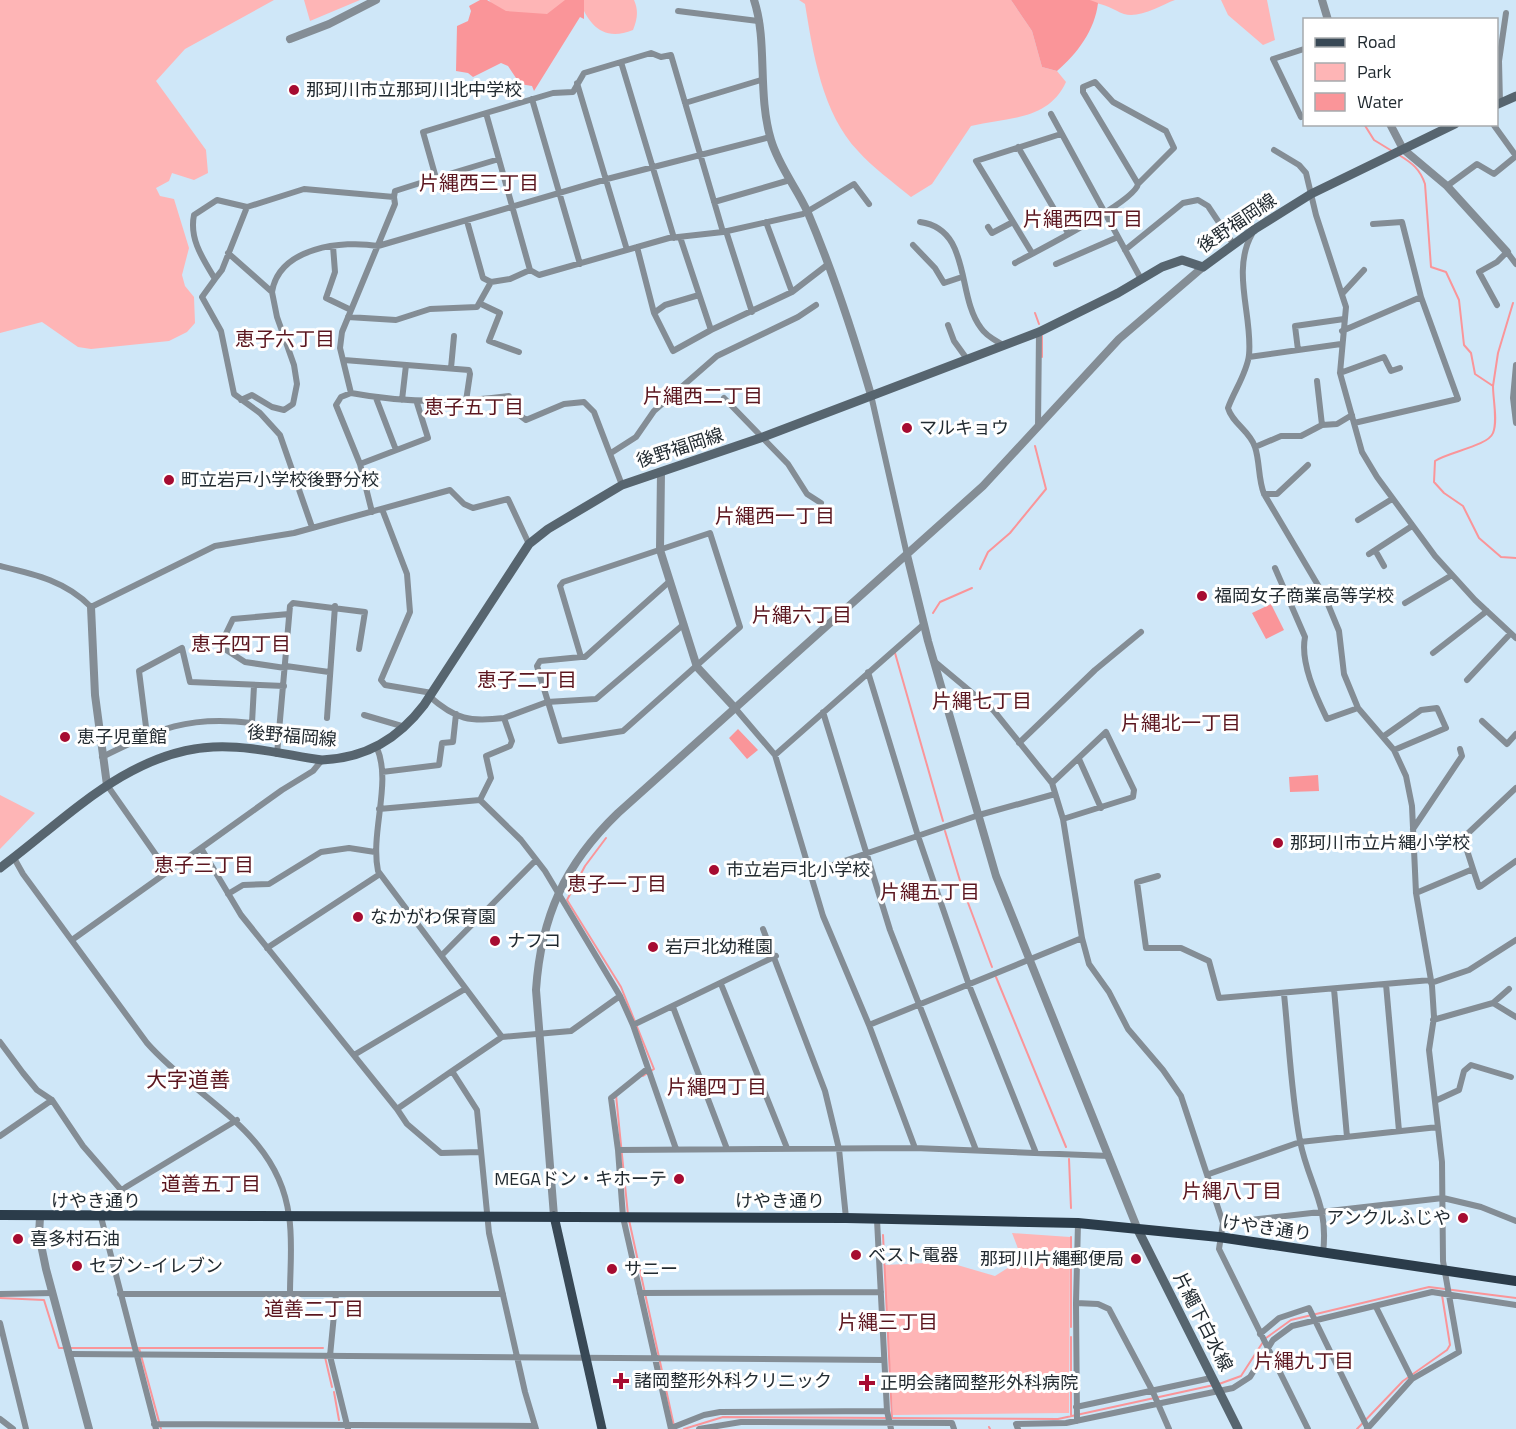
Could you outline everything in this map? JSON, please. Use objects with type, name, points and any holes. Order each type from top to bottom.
[{"type":"highway","name":"けやき通り","points":[[0,1217],[554,1216],[846,1218],[1078,1223],[1219,1237],[1516,1281]]},
{"type":"main road","points":[[1498,104],[1516,96]]},
{"type":"main road","name":"後野福岡線","points":[[0,868],[107,785],[140,766],[164,756],[190,749],[232,747],[322,760],[339,759],[377,748],[405,727],[430,695],[529,544],[548,529],[622,485],[763,437],[1039,332],[1162,267],[1182,260],[1203,267],[1255,229],[1311,194],[1451,126]]},
{"type":"main road","points":[[554,1216],[602,1429]]},
{"type":"main road","name":"片繩下白水線","points":[[1138,1230],[1238,1429]]},
{"type":"street","points":[[290,39],[329,24],[376,0]]},
{"type":"street","points":[[754,0],[758,21],[763,109],[770,137],[808,213],[839,291],[870,395],[924,624],[996,876],[1138,1230]]},
{"type":"street","points":[[1322,0],[1327,18]]},
{"type":"street","points":[[678,11],[758,21]]},
{"type":"street","points":[[1498,104],[1498,61],[1506,13]]},
{"type":"street","points":[[1301,117],[1273,59],[1303,50]]},
{"type":"street","points":[[436,178],[423,132],[553,93],[573,92],[584,73],[651,53],[661,57],[671,56],[714,202],[752,312]]},
{"type":"street","points":[[621,62],[653,168],[711,330]]},
{"type":"street","points":[[685,103],[761,80]]},
{"type":"street","points":[[1016,263],[1104,214],[1134,192],[1138,184],[1174,148],[1166,131],[1113,102],[1095,82],[1083,87],[1083,92],[1138,184]]},
{"type":"street","points":[[578,83],[627,250]]},
{"type":"street","points":[[532,99],[580,264]]},
{"type":"street","points":[[486,112],[530,270],[539,275],[677,237],[724,231],[808,213],[854,184],[869,204]]},
{"type":"street","points":[[1051,114],[1141,279]]},
{"type":"street","points":[[1391,126],[1403,149],[1447,186],[1516,264]]},
{"type":"street","points":[[1447,186],[1477,164],[1494,174],[1516,156],[1494,126]]},
{"type":"street","points":[[1032,254],[976,161],[1061,134]]},
{"type":"street","points":[[241,400],[252,395],[278,410],[290,408],[293,404],[297,384],[294,365],[277,317],[272,292],[280,274],[292,262],[308,253],[333,246],[358,244],[378,246],[607,179],[770,137]]},
{"type":"street","points":[[1018,147],[1068,233]]},
{"type":"street","points":[[1274,150],[1304,169],[1346,307],[1342,331],[1340,373],[1362,452],[1392,499],[1452,575],[1513,636],[1467,680]]},
{"type":"street","points":[[351,393],[340,348],[341,340],[348,317],[395,204],[395,191],[499,159]]},
{"type":"street","points":[[714,202],[790,180]]},
{"type":"street","points":[[214,279],[194,238],[192,228],[194,214],[217,200],[247,207],[271,197],[304,189],[394,197]]},
{"type":"street","points":[[1125,250],[1183,203],[1198,200],[1208,206],[1234,245]]},
{"type":"street","points":[[247,207],[222,270],[202,297],[221,331],[231,387],[241,400],[260,413],[280,435],[312,527]]},
{"type":"street","points":[[467,221],[483,278],[491,282],[510,279],[530,270]]},
{"type":"street","points":[[766,222],[792,292]]},
{"type":"street","points":[[920,222],[937,229],[953,242],[962,278],[980,327],[1003,345]]},
{"type":"street","points":[[992,233],[1013,222]]},
{"type":"street","points":[[1354,423],[1458,399],[1421,297],[1402,222],[1373,224]]},
{"type":"street","points":[[1255,229],[1246,244],[1244,285],[1249,357],[1228,408],[1230,415],[1244,427],[1255,447],[1259,479],[1264,494],[1324,597],[1340,631],[1344,674],[1359,708],[1394,750],[1406,776],[1412,806],[1416,893],[1431,982],[1433,1020],[1429,1050],[1442,1162],[1444,1271],[1458,1352],[1412,1379],[1368,1429],[1309,1308],[1279,1318],[1260,1334]]},
{"type":"street","points":[[1056,264],[1118,237]]},
{"type":"street","points":[[913,245],[935,268],[944,283],[962,278]]},
{"type":"street","points":[[333,246],[335,272],[326,298],[351,310]]},
{"type":"street","points":[[637,247],[654,313],[673,351],[733,318],[752,312],[792,292],[827,265]]},
{"type":"street","points":[[1497,305],[1479,272],[1497,262],[1507,252]]},
{"type":"street","points":[[228,253],[272,292]]},
{"type":"street","points":[[554,1216],[536,990],[538,960],[548,918],[568,872],[597,833],[983,486],[1119,339],[1203,267]]},
{"type":"street","points":[[1342,294],[1364,270]]},
{"type":"street","points":[[348,317],[396,320],[430,309],[477,307],[481,304],[491,282]]},
{"type":"street","points":[[654,313],[665,305],[699,294]]},
{"type":"street","points":[[1342,331],[1421,297]]},
{"type":"street","points":[[481,304],[500,313],[489,341],[519,352]]},
{"type":"street","points":[[611,453],[636,437],[654,411],[717,356],[798,317],[816,305]]},
{"type":"street","points":[[1298,350],[1295,326],[1344,319]]},
{"type":"street","points":[[948,325],[954,341],[967,359]]},
{"type":"street","points":[[1038,427],[1039,332]]},
{"type":"street","points":[[451,368],[454,336]]},
{"type":"street","points":[[1249,357],[1341,344]]},
{"type":"street","points":[[1340,373],[1384,357],[1391,371],[1400,368]]},
{"type":"street","points":[[344,360],[469,370],[466,401]]},
{"type":"street","points":[[402,400],[406,365]]},
{"type":"street","points":[[1516,365],[1513,391],[1516,423]]},
{"type":"street","points":[[1317,381],[1322,425]]},
{"type":"street","points":[[372,512],[360,464],[336,405],[341,397],[351,393],[417,402],[466,401],[509,396],[518,414],[526,420],[564,404],[584,402],[594,412],[622,485]]},
{"type":"street","points":[[376,398],[396,450]]},
{"type":"street","points":[[724,398],[795,472],[807,494],[821,503]]},
{"type":"street","points":[[360,464],[428,438],[417,402]]},
{"type":"street","points":[[1255,447],[1281,436],[1300,436],[1322,425],[1336,424],[1352,415]]},
{"type":"street","points":[[1264,494],[1277,494],[1308,465]]},
{"type":"street","points":[[662,472],[660,550],[697,667],[775,755],[837,954],[869,1025],[915,1148]]},
{"type":"street","points":[[91,607],[215,546],[312,527],[450,490],[464,504],[473,508],[508,499],[529,544]]},
{"type":"street","points":[[1358,520],[1392,499]]},
{"type":"street","points":[[382,509],[407,574],[410,600],[409,618],[382,676],[382,684],[430,695],[444,709],[471,721],[504,718],[547,702],[596,699],[684,624]]},
{"type":"street","points":[[1384,566],[1372,552],[1412,526]]},
{"type":"street","points":[[581,657],[560,586],[563,582],[710,533],[740,627],[623,731],[560,741],[547,702],[538,663],[585,657],[670,580]]},
{"type":"street","points":[[0,566],[53,579],[91,607],[94,684],[107,785],[168,872]]},
{"type":"street","points":[[1275,568],[1305,637],[1303,647],[1308,668],[1327,719],[1359,708]]},
{"type":"street","points":[[1406,603],[1452,575]]},
{"type":"street","points":[[277,754],[289,614],[293,603],[335,606],[365,612],[359,649]]},
{"type":"street","points":[[327,718],[335,606]]},
{"type":"street","points":[[1433,653],[1487,611]]},
{"type":"street","points":[[289,614],[233,619],[220,646],[245,662],[329,672]]},
{"type":"street","points":[[775,755],[924,624]]},
{"type":"street","points":[[1019,743],[1095,670],[1141,632]]},
{"type":"street","points":[[147,735],[138,671],[182,648],[190,682],[284,686]]},
{"type":"street","points":[[934,661],[994,711],[1052,783],[1063,819],[1082,938],[1092,971],[1109,992],[1128,1029],[1163,1070],[1181,1096],[1209,1174],[1222,1223],[1219,1249],[1260,1334],[1269,1346],[1308,1429]]},
{"type":"street","points":[[868,672],[918,836],[969,985],[1036,1153]]},
{"type":"street","points":[[102,757],[168,726],[205,719],[252,723],[254,686]]},
{"type":"street","points":[[1384,736],[1421,710],[1437,708],[1446,728],[1394,750]]},
{"type":"street","points":[[823,712],[890,930],[976,1150]]},
{"type":"street","points":[[382,772],[439,765],[442,743],[453,742],[456,714]]},
{"type":"street","points":[[364,715],[405,727]]},
{"type":"street","points":[[480,800],[490,778],[486,756],[510,746],[512,741],[504,718]]},
{"type":"street","points":[[1482,721],[1507,744],[1516,734]]},
{"type":"street","points":[[1052,783],[1106,732],[1135,794],[1063,819]]},
{"type":"street","points":[[377,748],[382,772],[375,852],[380,874],[502,1037]]},
{"type":"street","points":[[1413,829],[1462,756],[1460,749]]},
{"type":"street","points":[[1079,759],[1101,807]]},
{"type":"street","points":[[72,940],[282,790],[313,771],[322,760]]},
{"type":"street","points":[[1516,788],[1462,838],[1479,887],[1516,861]]},
{"type":"street","points":[[810,873],[979,815],[1055,794]]},
{"type":"street","points":[[379,809],[480,800]]},
{"type":"street","points":[[480,800],[536,860],[558,892],[620,996],[633,1025],[676,1149]]},
{"type":"street","points":[[201,848],[228,894],[267,948],[407,1124],[441,1153],[480,1152]]},
{"type":"street","points":[[228,894],[243,885],[269,884],[321,852],[348,848],[375,852]]},
{"type":"street","points":[[14,858],[23,874],[166,1065],[249,1132],[273,1170],[289,1216],[290,1294]]},
{"type":"street","points":[[442,955],[536,860]]},
{"type":"street","points":[[1416,893],[1473,869]]},
{"type":"street","points":[[267,948],[380,874]]},
{"type":"street","points":[[1158,876],[1137,882],[1146,948],[1181,948],[1209,961],[1219,998],[1431,982],[1469,970],[1516,940]]},
{"type":"street","points":[[764,928],[825,1091],[839,1149],[846,1218]]},
{"type":"street","points":[[869,1025],[1082,938]]},
{"type":"street","points":[[633,1025],[673,1008],[776,956]]},
{"type":"street","points":[[721,984],[787,1148]]},
{"type":"street","points":[[1386,984],[1399,1131]]},
{"type":"street","points":[[1433,1020],[1493,1003],[1509,988]]},
{"type":"street","points":[[354,1055],[465,989]]},
{"type":"street","points":[[1334,989],[1347,1137]]},
{"type":"street","points":[[1284,993],[1300,1142],[1324,1211],[1326,1236],[1323,1253]]},
{"type":"street","points":[[397,1109],[502,1037],[571,1031],[620,996]]},
{"type":"street","points":[[1493,1003],[1516,1017]]},
{"type":"street","points":[[673,1008],[727,1149]]},
{"type":"street","points":[[0,1042],[37,1090],[52,1100],[83,1146],[122,1191]]},
{"type":"street","points":[[1435,1101],[1459,1090],[1464,1071],[1471,1065],[1511,1077]]},
{"type":"street","points":[[647,1069],[611,1098],[624,1217],[653,1358],[671,1428],[704,1415],[720,1412],[887,1411]]},
{"type":"street","points":[[237,1120],[112,1198],[105,1217],[120,1294],[155,1426],[536,1428],[516,1355],[488,1217],[477,1110],[452,1071]]},
{"type":"street","points":[[0,1136],[52,1100]]},
{"type":"street","points":[[1209,1174],[1300,1142],[1438,1127]]},
{"type":"street","points":[[618,1150],[915,1148],[1109,1156]]},
{"type":"street","points":[[1222,1223],[1443,1198],[1480,1207],[1516,1221]]},
{"type":"street","points":[[40,1217],[39,1235],[89,1429]]},
{"type":"street","points":[[877,1220],[887,1411],[890,1426]]},
{"type":"street","points":[[1077,1421],[1078,1223]]},
{"type":"street","points":[[640,1293],[881,1292]]},
{"type":"street","points":[[1018,1429],[1016,1424],[1077,1421],[1233,1388],[1250,1377],[1269,1346],[1284,1330],[1314,1321],[1432,1292],[1516,1305]]},
{"type":"street","points":[[0,1294],[53,1293]]},
{"type":"street","points":[[120,1294],[503,1294]]},
{"type":"street","points":[[336,1294],[330,1356],[347,1427]]},
{"type":"street","points":[[1076,1303],[1106,1305],[1109,1309],[1152,1390],[1169,1429]]},
{"type":"street","points":[[1376,1307],[1412,1379]]},
{"type":"street","points":[[0,1323],[26,1429]]},
{"type":"street","points":[[70,1354],[516,1355],[884,1360]]},
{"type":"street","points":[[1076,1407],[1211,1378]]},
{"type":"street","points":[[0,1419],[13,1429]]},
{"type":"street","points":[[699,1429],[726,1426],[952,1424],[954,1429]]},
{"type":"green space","points":[[0,0],[274,0],[185,49],[156,81],[206,150],[208,173],[194,180],[172,173],[169,181],[156,188],[160,196],[174,199],[189,248],[182,275],[185,286],[194,297],[195,323],[187,332],[169,341],[91,349],[78,347],[42,322],[0,333]]},
{"type":"green space","points":[[304,0],[360,0],[310,21]]},
{"type":"green space","points":[[489,0],[571,0],[553,15],[537,19],[497,11]]},
{"type":"green space","points":[[579,0],[634,0],[637,15],[633,30],[613,34],[598,29],[587,17]]},
{"type":"green space","points":[[799,0],[1011,0],[1032,31],[1042,67],[1057,71],[1066,82],[1058,95],[1038,111],[971,126],[932,184],[911,197],[864,157],[846,136],[836,119],[821,82],[805,4]]},
{"type":"green space","points":[[1090,0],[1175,0],[1143,13],[1130,15],[1105,5],[1092,3]]},
{"type":"green space","points":[[1221,0],[1267,0],[1275,40],[1263,45],[1228,15]]},
{"type":"green space","points":[[0,795],[35,813],[0,849]]},
{"type":"green space","points":[[1012,1233],[1070,1237],[1069,1413],[893,1415],[884,1265],[947,1262],[995,1276],[1022,1259]]},
{"type":"water","points":[[480,0],[487,0],[506,11],[547,14],[565,0],[584,0],[584,19],[580,17],[534,91],[532,86],[520,84],[508,66],[501,63],[473,77],[468,73],[456,71],[457,26],[468,21],[471,11],[469,6]]},
{"type":"water","points":[[1011,0],[1090,0],[1098,3],[1093,23],[1084,41],[1057,71],[1042,67],[1032,31]]},
{"type":"water","points":[[1271,604],[1284,630],[1266,639],[1252,613]]},
{"type":"water","points":[[738,729],[758,750],[747,759],[729,738]]},
{"type":"water","points":[[1318,775],[1319,791],[1290,792],[1289,777]]},
{"type":"waterway","points":[[1365,126],[1374,140],[1392,151]]},
{"type":"waterway","points":[[1399,155],[1421,174],[1425,184],[1431,267],[1446,272],[1459,300],[1464,345],[1471,353],[1475,374],[1493,386],[1495,417],[1490,438],[1435,461],[1434,482],[1444,493],[1463,506],[1479,538],[1501,557],[1516,558]]},
{"type":"waterway","points":[[1493,386],[1498,353],[1513,303]]},
{"type":"waterway","points":[[1035,313],[1039,324]]},
{"type":"waterway","points":[[1042,336],[1042,357]]},
{"type":"waterway","points":[[980,569],[988,552],[1010,533],[1046,489],[1035,446]]},
{"type":"waterway","points":[[933,613],[940,602],[972,588]]},
{"type":"waterway","points":[[895,653],[943,821]]},
{"type":"waterway","points":[[945,831],[961,884],[992,967]]},
{"type":"waterway","points":[[606,838],[585,866],[567,900],[621,987],[654,1069],[643,1076]]},
{"type":"waterway","points":[[996,977],[1066,1147]]},
{"type":"waterway","points":[[616,1095],[628,1215]]},
{"type":"waterway","points":[[1069,1159],[1071,1208]]},
{"type":"waterway","points":[[629,1220],[674,1426]]},
{"type":"waterway","points":[[883,1235],[892,1417]]},
{"type":"waterway","points":[[1071,1237],[1071,1327]]},
{"type":"waterway","points":[[1266,1338],[1291,1320],[1429,1287],[1516,1298]]},
{"type":"waterway","points":[[1357,1429],[1403,1381],[1447,1350],[1450,1345],[1442,1295]]},
{"type":"waterway","points":[[0,1298],[44,1300],[59,1348],[323,1348]]},
{"type":"waterway","points":[[1071,1337],[1071,1415]]},
{"type":"waterway","points":[[1219,1384],[1241,1376],[1263,1342]]},
{"type":"waterway","points":[[139,1348],[161,1429]]},
{"type":"waterway","points":[[325,1357],[332,1387]]},
{"type":"waterway","points":[[684,1429],[723,1417],[1058,1419],[1214,1385]]},
{"type":"waterway","points":[[334,1392],[339,1420]]},
{"type":"place","name":"那珂川市立那珂川北中学校","points":[[294,90]]},
{"type":"place","name":"マルキョウ","points":[[907,428]]},
{"type":"place","name":"町立岩戸小学校後野分校","points":[[169,480]]},
{"type":"place","name":"福岡女子商業高等学校","points":[[1202,596]]},
{"type":"place","name":"恵子児童館","points":[[65,737]]},
{"type":"place","name":"那珂川市立片縄小学校","points":[[1278,843]]},
{"type":"place","name":"市立岩戸北小学校","points":[[714,870]]},
{"type":"place","name":"なかがわ保育園","points":[[358,917]]},
{"type":"place","name":"ナフコ","points":[[495,941]]},
{"type":"place","name":"岩戸北幼稚園","points":[[653,947]]},
{"type":"place","name":"MEGAドン・キホーテ","points":[[679,1179]]},
{"type":"place","name":"アンクルふじや","points":[[1463,1218]]},
{"type":"place","name":"喜多村石油","points":[[18,1239]]},
{"type":"place","name":"ベスト電器","points":[[856,1255]]},
{"type":"place","name":"那珂川片縄郵便局","points":[[1136,1259]]},
{"type":"place","name":"セブン-イレブン","points":[[77,1266]]},
{"type":"place","name":"サニー","points":[[612,1269]]},
{"type":"place","name":"諸岡整形外科クリニック","points":[[621,1381]]},
{"type":"place","name":"正明会諸岡整形外科病院","points":[[867,1383]]},
{"type":"district","name":"片縄西三丁目","points":[[479,183]]},
{"type":"district","name":"片縄西四丁目","points":[[1083,219]]},
{"type":"district","name":"恵子六丁目","points":[[285,339]]},
{"type":"district","name":"片縄西二丁目","points":[[703,396]]},
{"type":"district","name":"恵子五丁目","points":[[474,407]]},
{"type":"district","name":"片縄西一丁目","points":[[775,516]]},
{"type":"district","name":"片縄六丁目","points":[[802,615]]},
{"type":"district","name":"恵子四丁目","points":[[241,644]]},
{"type":"district","name":"恵子二丁目","points":[[527,680]]},
{"type":"district","name":"片縄七丁目","points":[[982,701]]},
{"type":"district","name":"片縄北一丁目","points":[[1181,723]]},
{"type":"district","name":"恵子三丁目","points":[[204,865]]},
{"type":"district","name":"恵子一丁目","points":[[617,884]]},
{"type":"district","name":"片縄五丁目","points":[[930,892]]},
{"type":"district","name":"大字道善","points":[[188,1080]]},
{"type":"district","name":"片縄四丁目","points":[[717,1087]]},
{"type":"district","name":"道善五丁目","points":[[211,1184]]},
{"type":"district","name":"片縄八丁目","points":[[1232,1191]]},
{"type":"district","name":"道善二丁目","points":[[314,1309]]},
{"type":"district","name":"片縄三丁目","points":[[888,1322]]},
{"type":"district","name":"片縄九丁目","points":[[1304,1361]]}]
